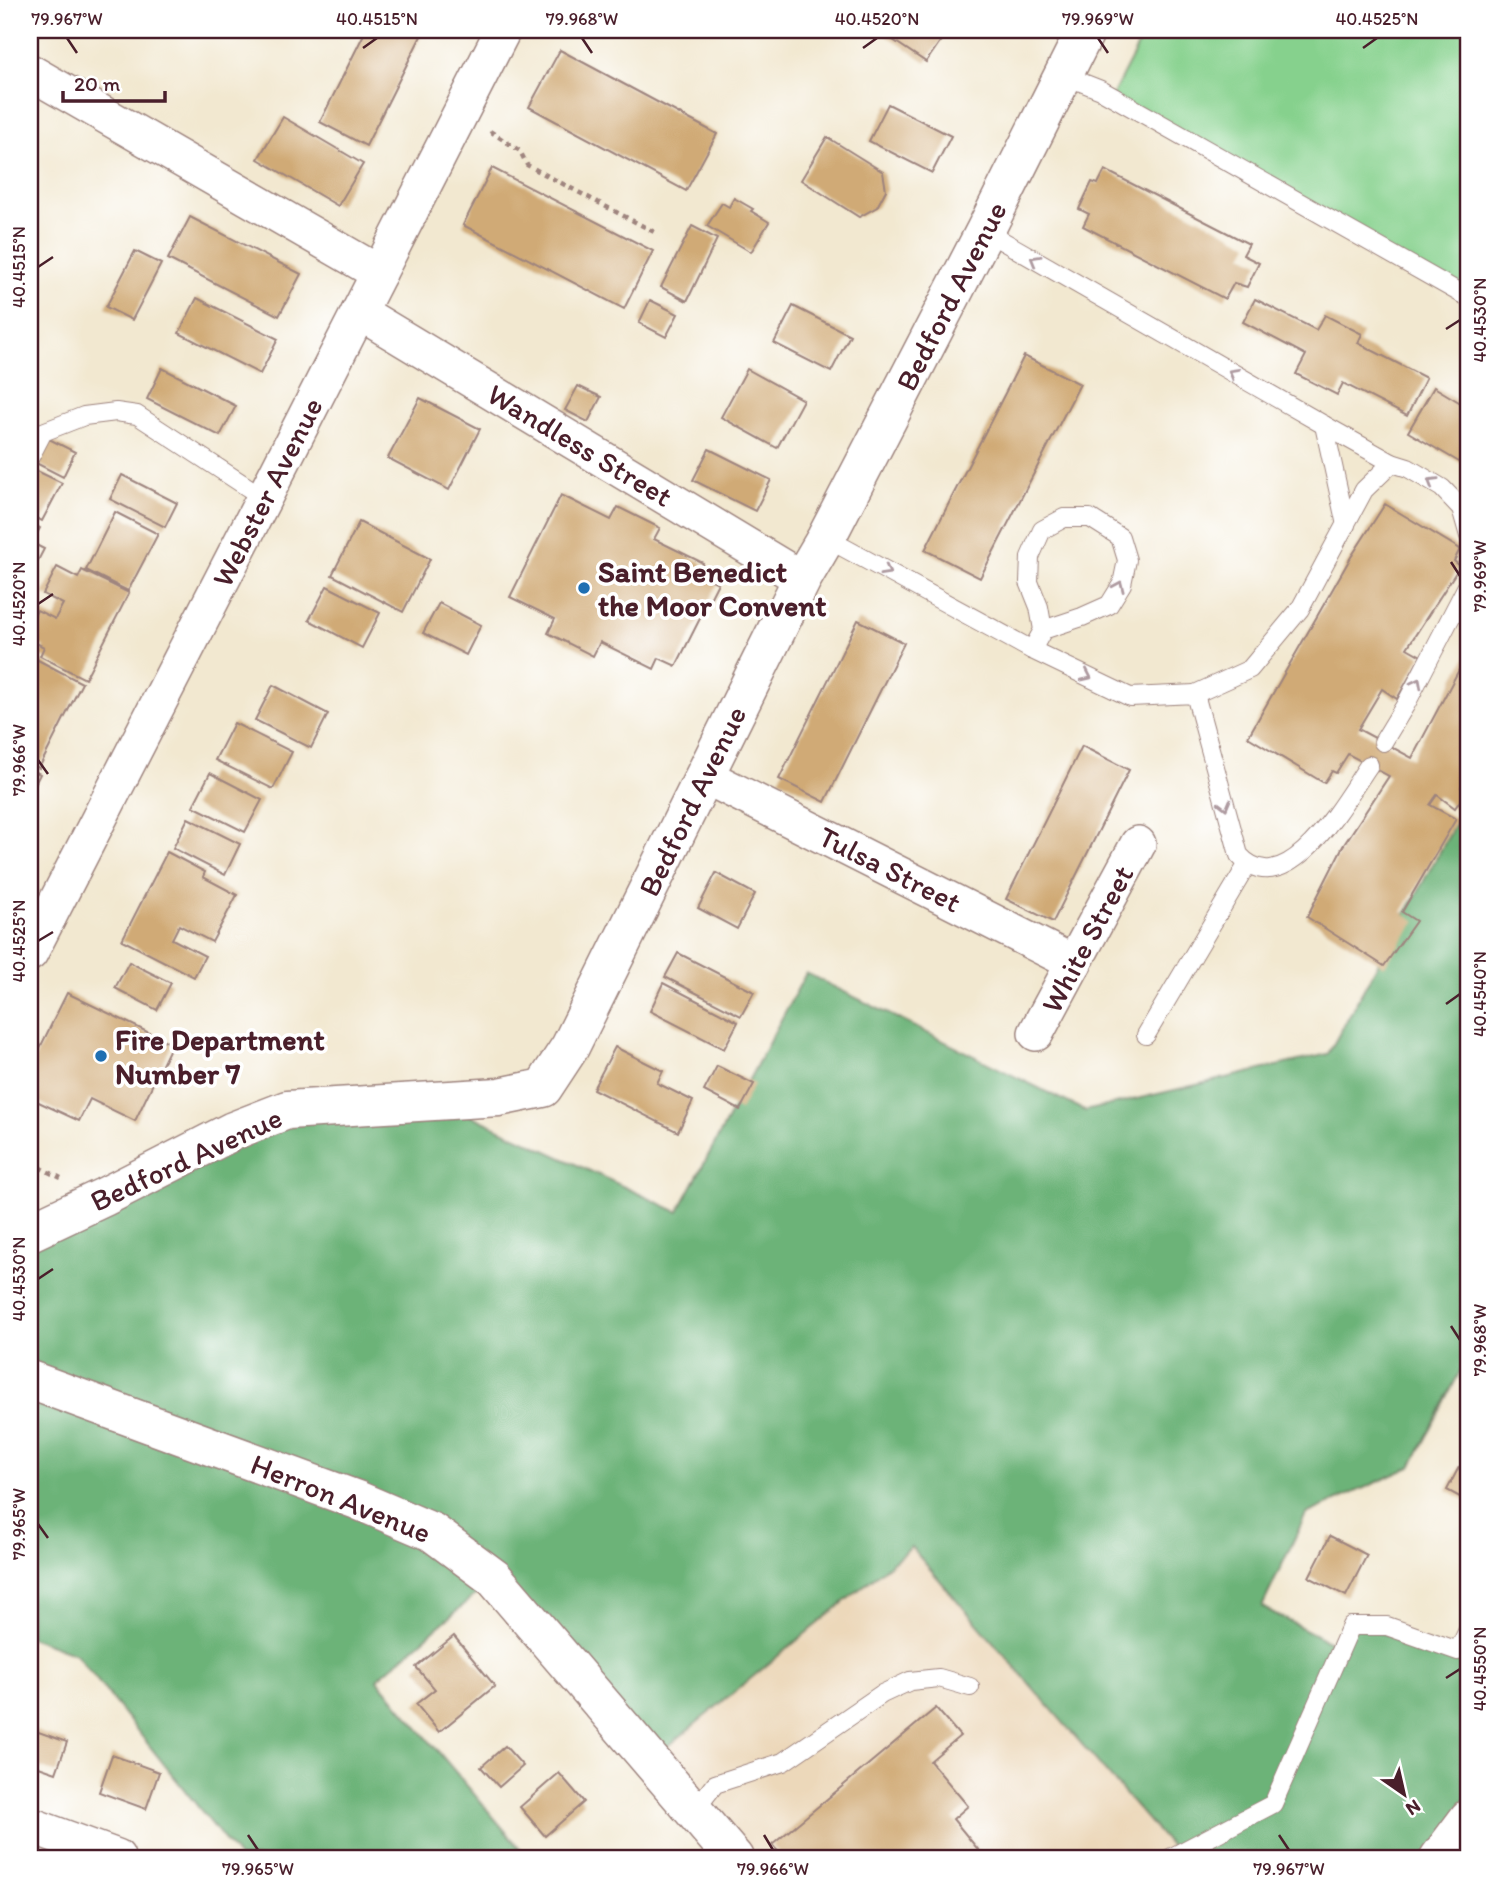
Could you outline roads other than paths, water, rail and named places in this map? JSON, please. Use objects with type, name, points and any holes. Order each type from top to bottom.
[{"type":"street","name":"Webster Avenue","points":[[30,953],[503,30]]},
{"type":"street","name":"Bedford Avenue","points":[[30,1232],[233,1131],[287,1110],[499,1097],[542,1088],[570,1047],[802,579],[826,538],[985,231],[1086,30]]},
{"type":"street","points":[[30,72],[379,273]]},
{"type":"street","name":"Wandless Street","points":[[359,312],[802,579]]},
{"type":"street","name":"Tulsa Street","points":[[705,776],[1074,963]]},
{"type":"street","name":"White Street","points":[[1036,1033],[1138,844]]},
{"type":"street","name":"Herron Avenue","points":[[30,1380],[357,1500],[432,1532],[494,1578],[734,1858]]},
{"type":"street","points":[[1439,1858],[1469,1818]]},
{"type":"street","points":[[30,1825],[116,1858]]},
{"type":"lane","points":[[1063,75],[1101,90],[1469,298]]},
{"type":"lane","points":[[985,231],[1391,463],[1408,468],[1442,488],[1461,508],[1469,536]]},
{"type":"lane","points":[[30,457],[43,432],[84,416],[116,412],[137,415],[264,498]]},
{"type":"lane","points":[[1324,425],[1346,525]]},
{"type":"lane","points":[[826,538],[1032,650],[1130,697],[1195,694],[1250,670],[1300,609],[1364,490],[1391,463]]},
{"type":"lane","points":[[1032,650],[1043,630],[1039,607],[1029,582],[1030,557],[1042,530],[1065,518],[1090,518],[1120,537],[1127,560],[1122,584],[1109,604],[1082,617],[1043,630]]},
{"type":"lane","points":[[1382,742],[1406,704],[1469,582]]},
{"type":"lane","points":[[1195,694],[1239,855],[1247,865],[1266,871],[1282,866],[1301,855],[1318,837],[1368,765]]},
{"type":"lane","points":[[1146,1035],[1247,865]]},
{"type":"lane","points":[[1170,1858],[1273,1804],[1351,1626],[1387,1626],[1458,1651],[1469,1628]]},
{"type":"lane","points":[[694,1811],[715,1784],[783,1762],[881,1693],[910,1681],[939,1678],[970,1687]]},
{"type":"place","name":"Saint Benedict the Moor Convent","points":[[584,588]]},
{"type":"place","name":"Fire Department Number 7","points":[[101,1056]]}]
